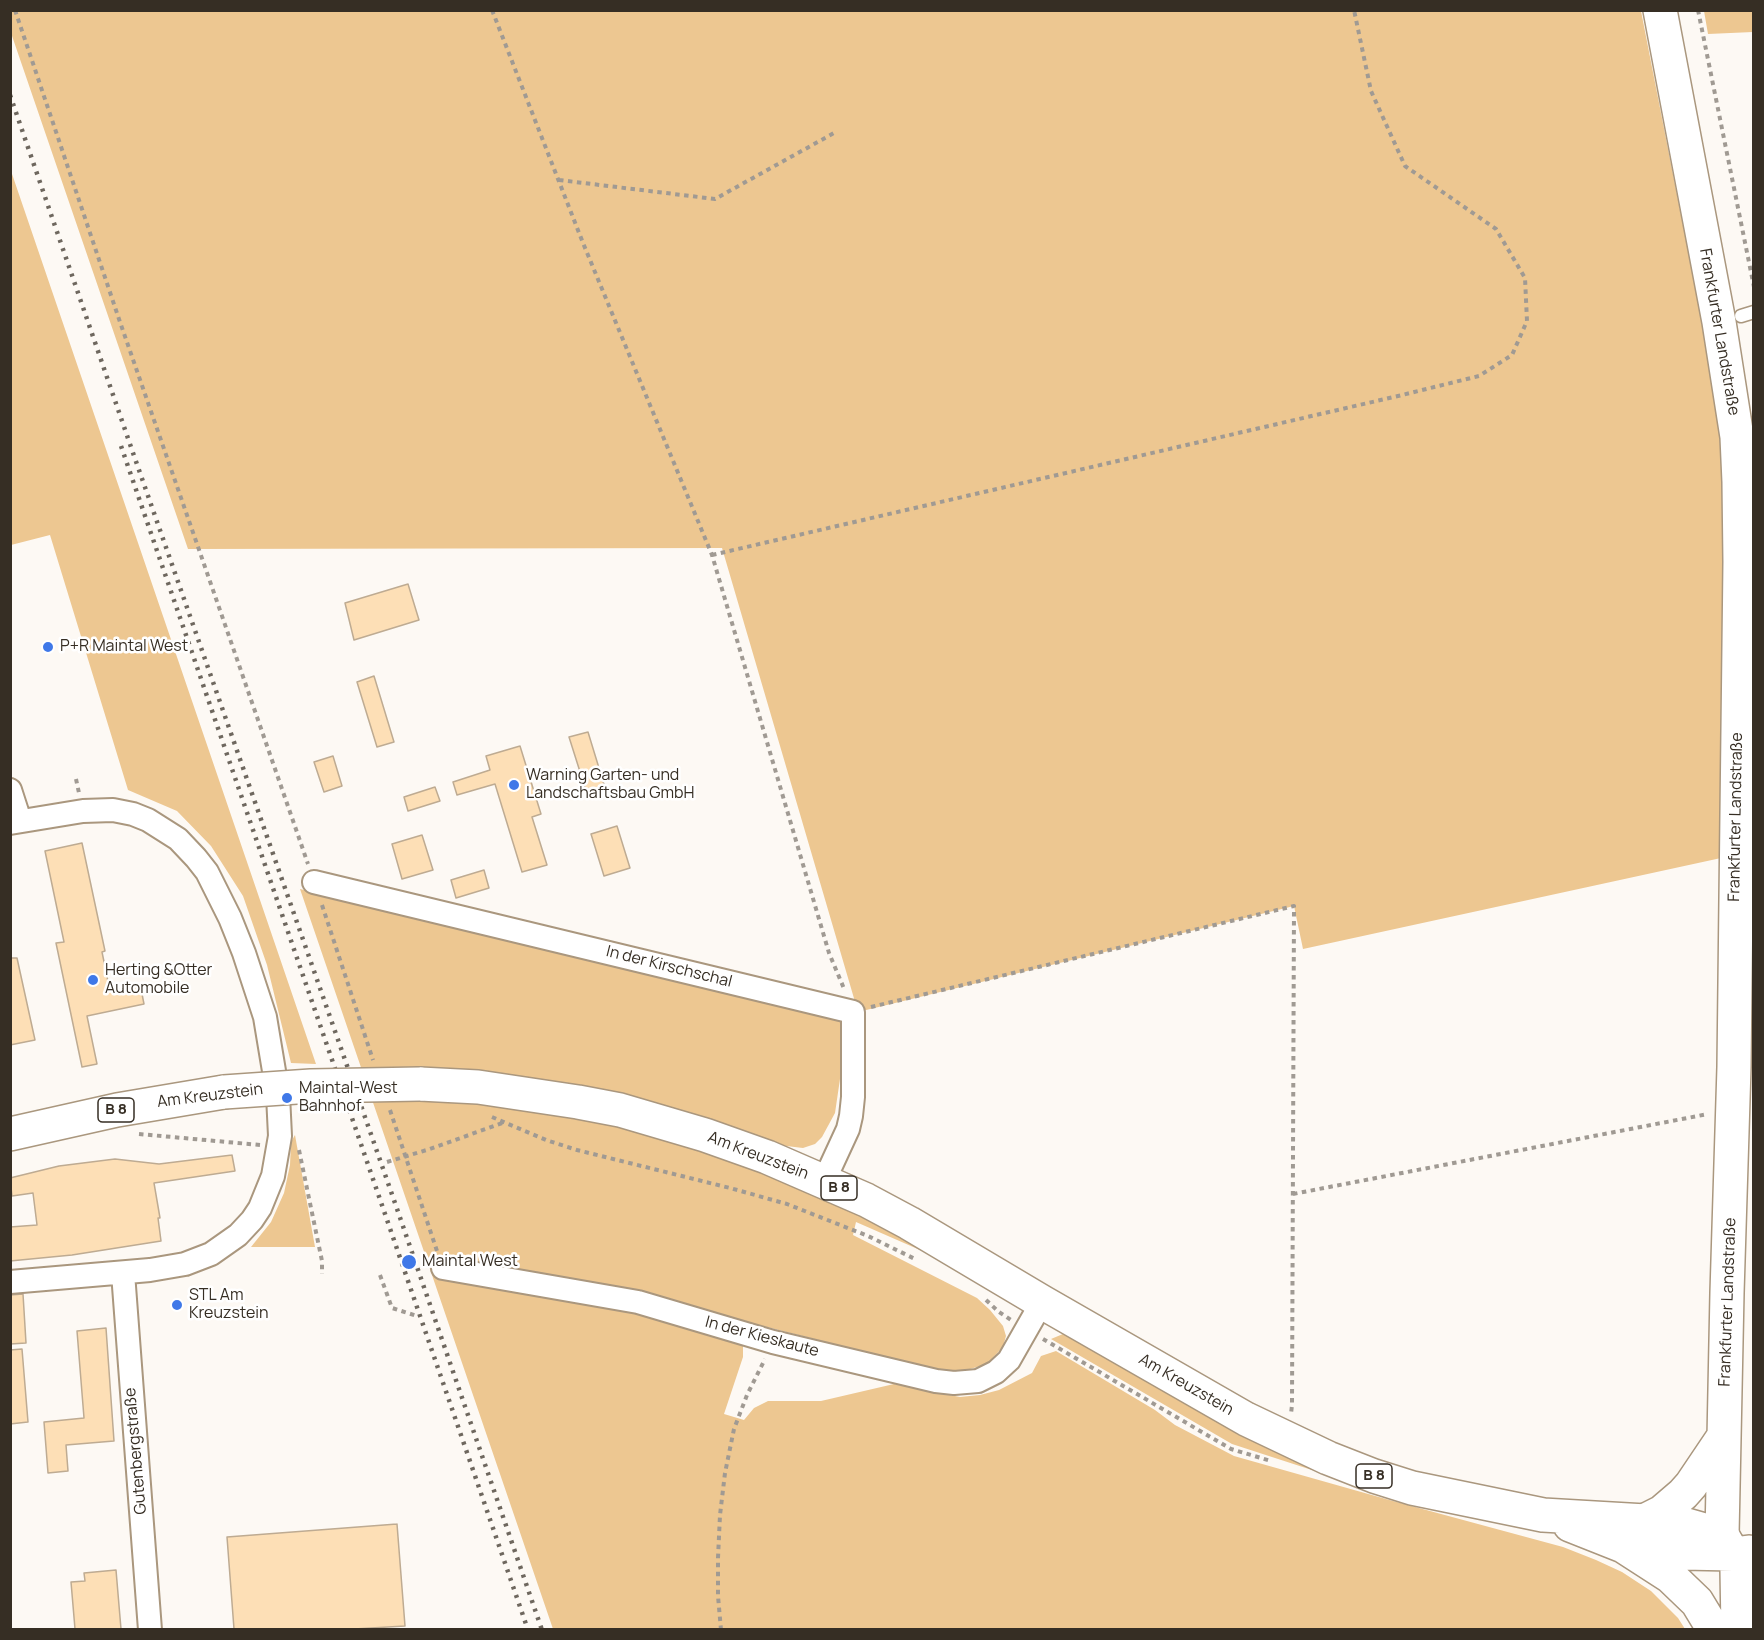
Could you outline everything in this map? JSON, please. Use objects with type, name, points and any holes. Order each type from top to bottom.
[{"type":"main road","name":"Frankfurter Landstraße","points":[[1660,10],[1719,322],[1737,448],[1740,562],[1734,1067],[1724,1436],[1733,1548],[1722,1629]]},
{"type":"main road","name":"Frankfurter Landstraße","points":[[1682,10],[1749,305],[1754,395]]},
{"type":"main road","name":"Am Kreuzstein","points":[[10,1134],[117,1110],[224,1092],[311,1086],[420,1084],[478,1087],[620,1110],[705,1135],[767,1157],[866,1200],[909,1223],[1034,1316],[1328,1458],[1412,1488],[1544,1515],[1646,1520]]},
{"type":"main road","points":[[1646,1520],[1662,1512],[1683,1494],[1724,1436]]},
{"type":"main road","name":"Am Kreuzstein","points":[[1544,1515],[1623,1546],[1679,1583],[1705,1612],[1714,1629]]},
{"type":"main road","name":"B 8","points":[[1646,1520],[1680,1523],[1733,1548]]},
{"type":"main road","points":[[1623,1546],[1683,1553],[1733,1548],[1738,1580],[1738,1629]]},
{"type":"street","points":[[10,790],[15,822],[95,810],[133,814],[148,820],[178,839],[207,872],[230,918],[265,1017],[280,1118],[288,1144],[261,1208],[225,1246],[203,1258],[185,1264],[123,1273],[10,1282]]},
{"type":"street","name":"In der Kirschschal","points":[[314,882],[853,1012]]},
{"type":"street","points":[[824,1182],[848,1129],[851,1116],[853,1012]]},
{"type":"street","name":"In der Kieskaute","points":[[443,1268],[638,1302],[773,1342],[936,1381],[954,1383],[978,1381],[996,1372],[1010,1360],[1034,1316]]},
{"type":"street","name":"Gutenbergstraße","points":[[123,1273],[150,1629]]},
{"type":"path","points":[[15,10],[120,322],[314,882]]},
{"type":"path","points":[[492,10],[712,555],[829,953],[853,1012],[1294,906],[1292,1405],[1285,1438]]},
{"type":"path","points":[[712,555],[1479,376],[1512,355],[1527,321],[1525,278],[1496,230],[1405,166],[1371,91],[1354,10]]},
{"type":"path","points":[[1698,10],[1749,305]]},
{"type":"path","points":[[559,180],[715,199],[834,133]]},
{"type":"path","points":[[1293,1194],[1713,1113]]},
{"type":"path","points":[[486,1115],[577,1150],[787,1204],[868,1236],[923,1263]]},
{"type":"path","points":[[387,1162],[506,1122]]},
{"type":"path","points":[[131,1133],[248,1145]]},
{"type":"path","points":[[288,1144],[322,1261],[322,1274]]},
{"type":"path","points":[[380,1275],[392,1308],[417,1316]]},
{"type":"path","points":[[981,1295],[999,1312],[1034,1316]]},
{"type":"path","points":[[721,1629],[718,1558],[725,1473],[734,1429],[747,1395],[773,1342]]},
{"type":"shaded area","points":[[10,11],[1641,11],[1699,307],[1726,490],[1721,858],[1303,949],[1294,906],[858,1012],[722,548],[188,549],[11,33]]},
{"type":"shaded area","points":[[1704,11],[1753,11],[1753,32],[1708,34]]},
{"type":"shaded area","points":[[10,171],[316,1064],[291,1063],[267,965],[243,896],[211,846],[177,811],[128,790],[50,535],[11,545]]},
{"type":"shaded area","points":[[300,889],[842,1021],[840,1079],[835,1113],[822,1137],[815,1144],[803,1148],[778,1145],[857,1211],[936,1257],[856,1222],[853,1235],[977,1298],[1003,1326],[1006,1336],[1003,1347],[987,1364],[960,1372],[937,1370],[743,1321],[743,1357],[724,1414],[744,1420],[754,1408],[768,1401],[821,1401],[894,1384],[960,1397],[980,1395],[999,1390],[1032,1373],[1041,1356],[1056,1351],[1155,1410],[1175,1425],[1234,1456],[1563,1547],[1596,1560],[1622,1572],[1651,1591],[1678,1618],[1685,1629],[553,1629]]},
{"type":"shaded area","points":[[295,1135],[315,1247],[251,1247],[271,1222],[284,1193],[290,1165],[291,1142]]},
{"type":"shaded area","points":[[1072,1333],[1323,1470],[1315,1471],[1232,1444],[1051,1339]]},
{"type":"building","points":[[408,584],[419,620],[354,640],[345,603]]},
{"type":"building","points":[[374,676],[394,742],[377,747],[357,682]]},
{"type":"building","points":[[588,732],[606,791],[588,797],[569,737]]},
{"type":"building","points":[[520,746],[541,814],[532,817],[547,865],[522,872],[495,784],[457,795],[453,782],[490,770],[486,756]]},
{"type":"building","points":[[333,756],[342,786],[324,792],[314,762]]},
{"type":"building","points":[[435,787],[440,801],[408,811],[404,797]]},
{"type":"building","points":[[617,826],[630,868],[604,876],[591,834]]},
{"type":"building","points":[[422,835],[433,870],[402,879],[392,844]]},
{"type":"building","points":[[82,843],[105,951],[102,952],[110,991],[140,984],[144,1004],[87,1016],[97,1064],[82,1067],[56,943],[64,942],[45,851]]},
{"type":"building","points":[[484,870],[489,888],[456,898],[451,880]]},
{"type":"building","points":[[10,958],[17,958],[35,1040],[10,1045]]},
{"type":"building","points":[[232,1155],[235,1171],[154,1183],[161,1241],[72,1255],[10,1261],[10,1227],[37,1225],[33,1193],[12,1196],[10,1178],[59,1166],[115,1159],[159,1164]]},
{"type":"building","points":[[23,1294],[26,1343],[10,1344],[10,1295]]},
{"type":"building","points":[[106,1328],[114,1441],[66,1445],[68,1471],[48,1473],[44,1422],[84,1418],[77,1331]]},
{"type":"building","points":[[22,1349],[28,1422],[10,1424],[10,1350]]},
{"type":"building","points":[[397,1524],[405,1626],[354,1629],[234,1629],[227,1537]]},
{"type":"building","points":[[116,1570],[121,1629],[75,1629],[71,1582],[85,1581],[84,1573]]},
{"type":"railway","points":[[10,95],[542,1630]]},
{"type":"railway","points":[[121,446],[528,1630]]},
{"type":"place","name":"P+R Maintal West","points":[[48,647]]},
{"type":"place","name":"Warning Garten- und Landschaftsbau GmbH","points":[[514,785]]},
{"type":"place","name":"Herting &Otter Automobile","points":[[93,980]]},
{"type":"place","name":"Maintal-West Bahnhof","points":[[287,1098]]},
{"type":"place","name":"Maintal West","points":[[409,1262]]},
{"type":"place","name":"STL Am Kreuzstein","points":[[177,1305]]}]
